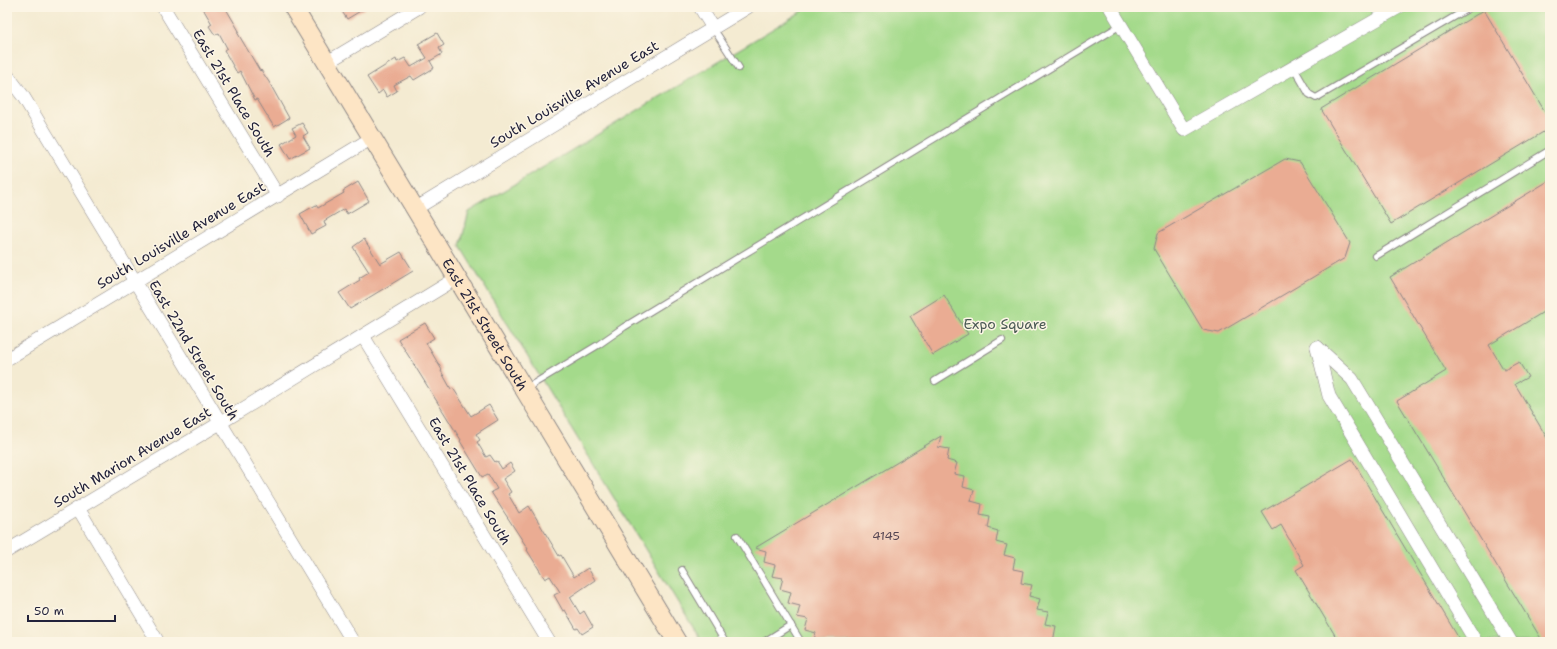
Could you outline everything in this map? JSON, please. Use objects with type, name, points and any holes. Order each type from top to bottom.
[{"type":"main road","name":"East 21st Street South","points":[[293,7],[677,642]]},
{"type":"street","name":"East 21st Place South","points":[[164,7],[278,196]]},
{"type":"street","points":[[326,63],[419,7]]},
{"type":"street","points":[[700,7],[713,28]]},
{"type":"street","name":"South Louisville Avenue East","points":[[415,209],[748,7]]},
{"type":"street","points":[[1110,7],[1184,130],[1399,7]]},
{"type":"street","name":"East 22nd Street South","points":[[7,74],[23,96],[353,642]]},
{"type":"street","name":"South Louisville Avenue East","points":[[7,359],[372,138]]},
{"type":"street","name":"South Marion Avenue East","points":[[7,551],[457,278]]},
{"type":"street","name":"East 21st Place South","points":[[363,336],[549,642]]},
{"type":"street","points":[[1476,642],[1329,396],[1317,347],[1352,379],[1511,642]]},
{"type":"street","points":[[78,508],[158,642]]},
{"type":"lane","points":[[1294,68],[1309,94],[1316,98],[1471,7]]},
{"type":"lane","points":[[525,390],[631,323],[1121,25]]},
{"type":"lane","points":[[713,28],[739,68]]},
{"type":"lane","points":[[1376,256],[1550,150]]},
{"type":"lane","points":[[935,381],[1002,340]]},
{"type":"lane","points":[[738,536],[801,642]]},
{"type":"lane","points":[[682,570],[725,642]]},
{"type":"lane","points":[[764,642],[791,625]]},
{"type":"green space","name":"Expo Square","points":[[809,7],[1550,7],[1550,642],[702,642],[460,246],[469,212]]},
{"type":"building","points":[[202,7],[225,7],[239,31],[237,32],[260,71],[261,70],[269,82],[289,118],[274,127],[257,99],[255,100],[240,71],[237,73],[224,50],[227,48],[219,33],[215,35],[209,26],[212,24]]},
{"type":"building","points":[[339,7],[367,7],[347,19]]},
{"type":"building","points":[[1484,10],[1550,120],[1550,128],[1391,224],[1321,109]]},
{"type":"building","points":[[437,33],[444,45],[439,48],[442,54],[430,61],[434,68],[414,80],[411,76],[394,85],[397,91],[387,97],[383,90],[378,94],[367,77],[396,59],[397,62],[405,58],[411,67],[427,58],[418,44]]},
{"type":"building","points":[[302,123],[308,133],[303,136],[310,148],[290,159],[281,144],[296,135],[292,128]]},
{"type":"building","points":[[1285,159],[1300,162],[1350,243],[1345,258],[1219,333],[1203,330],[1154,249],[1158,233]]},
{"type":"building","points":[[1550,180],[1550,308],[1489,345],[1504,370],[1519,362],[1528,377],[1515,384],[1550,443],[1550,642],[1543,642],[1397,401],[1446,371],[1390,277]]},
{"type":"building","points":[[358,182],[369,201],[347,214],[344,209],[324,221],[326,226],[311,234],[300,214],[316,205],[318,208],[344,193],[343,191]]},
{"type":"building","points":[[364,239],[380,264],[401,252],[413,271],[350,309],[339,293],[360,280],[359,278],[369,272],[353,247]]},
{"type":"building","points":[[944,295],[968,334],[933,355],[910,316]]},
{"type":"building","points":[[425,323],[434,338],[426,343],[451,389],[453,388],[471,416],[489,405],[498,420],[476,434],[480,440],[477,442],[486,457],[490,455],[495,462],[497,461],[502,469],[510,463],[515,471],[503,479],[511,492],[508,494],[519,513],[529,506],[559,556],[561,555],[574,577],[588,568],[595,580],[570,597],[580,614],[584,611],[593,627],[582,634],[578,628],[576,629],[565,610],[563,611],[554,595],[560,592],[550,576],[545,579],[527,550],[528,549],[491,492],[497,489],[488,474],[482,477],[460,441],[461,440],[398,339]]},
{"type":"building","points":[[941,436],[938,447],[949,449],[947,460],[957,463],[954,474],[965,476],[963,487],[974,490],[971,501],[982,504],[980,515],[990,517],[988,528],[998,531],[996,542],[1007,545],[1004,555],[1015,558],[1013,569],[1023,571],[1021,583],[1032,585],[1029,596],[1040,599],[1037,610],[1048,612],[1045,624],[1056,626],[1053,642],[813,642],[816,633],[805,630],[808,619],[797,617],[800,606],[788,603],[791,592],[780,589],[783,578],[772,576],[775,565],[764,562],[766,551],[755,548]]},
{"type":"building","points":[[1352,459],[1461,642],[1339,642],[1296,570],[1304,565],[1281,525],[1273,530],[1262,512]]}]
